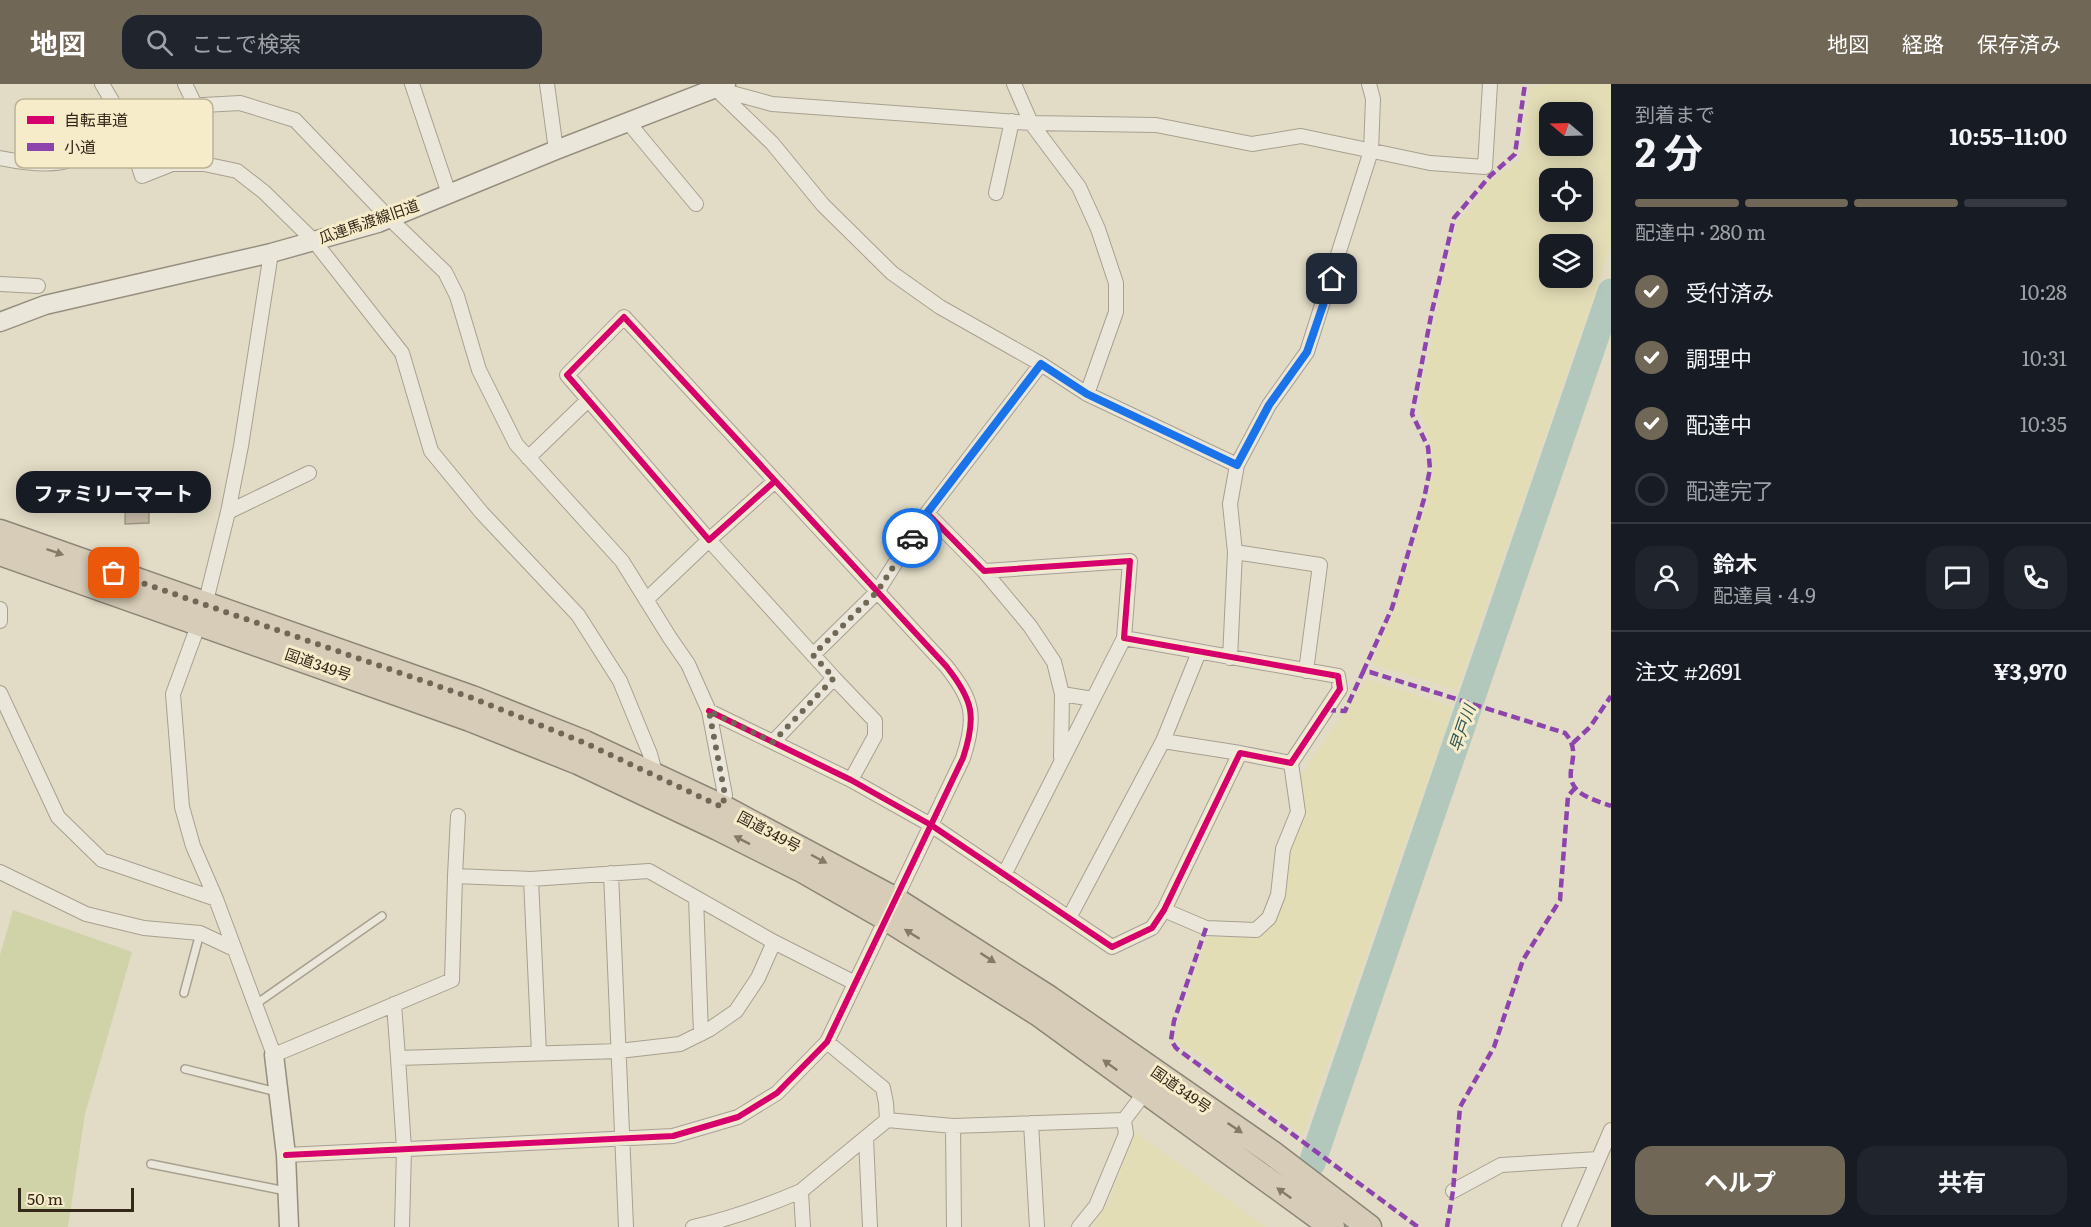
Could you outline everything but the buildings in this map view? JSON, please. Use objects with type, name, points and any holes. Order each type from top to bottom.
[{"type":"highway","name":"国道349号","points":[[0,532],[578,762],[804,871],[890,908],[1332,1227]]},
{"type":"highway","name":"国道349号","points":[[0,554],[472,698],[585,743],[722,807],[890,908],[1049,998],[1272,1153],[1369,1227]]},
{"type":"street","points":[[102,84],[111,99]]},
{"type":"street","points":[[186,84],[192,99]]},
{"type":"street","points":[[412,84],[449,194]]},
{"type":"street","points":[[547,84],[556,150]]},
{"type":"street","points":[[1014,84],[1030,123],[1079,187],[1098,229],[1116,283],[1116,312],[1087,394]]},
{"type":"street","points":[[1230,658],[1235,552],[1230,504],[1237,465],[1269,405],[1307,352],[1371,151],[1373,99],[1369,84]]},
{"type":"street","points":[[720,86],[772,104],[1030,123],[1156,125],[1252,144],[1302,136],[1430,163],[1485,166],[1490,84]]},
{"type":"street","points":[[720,86],[772,143],[823,205],[892,273],[940,307],[1041,364],[1087,394],[1237,465]]},
{"type":"street","name":"瓜連馬渡線旧道","points":[[0,322],[45,305],[271,253],[389,218],[720,86]]},
{"type":"street","points":[[213,104],[240,103],[296,120],[389,218],[446,272],[457,296],[479,370],[516,444],[622,561],[688,664],[709,711],[725,795],[722,807]]},
{"type":"street","points":[[996,193],[1012,121]]},
{"type":"street","points":[[628,122],[696,204]]},
{"type":"street","points":[[0,158],[15,161]]},
{"type":"street","points":[[213,166],[237,171],[264,192],[314,241],[402,353],[431,451],[482,513],[578,615],[620,681],[650,754],[656,776]]},
{"type":"street","points":[[139,168],[142,176],[162,168]]},
{"type":"street","points":[[271,253],[241,446],[228,512],[202,614],[173,694],[182,807],[193,846],[216,899],[274,1054],[286,1155],[290,1227]]},
{"type":"street","points":[[0,284],[39,286]]},
{"type":"street","points":[[286,1155],[673,1136],[738,1117],[777,1093],[827,1042],[963,758],[970,736],[972,719],[969,704],[959,683],[946,666],[624,317],[567,375],[709,540],[875,721],[875,736],[851,780]]},
{"type":"street","points":[[813,655],[877,592],[927,513],[1041,364]]},
{"type":"street","points":[[528,458],[588,400]]},
{"type":"street","points":[[228,512],[309,473]]},
{"type":"street","points":[[646,600],[775,481]]},
{"type":"street","points":[[927,513],[984,571],[1030,626],[1054,662],[1062,694],[1061,762]]},
{"type":"street","points":[[1235,552],[1320,565],[1306,670]]},
{"type":"street","points":[[984,571],[1130,561],[1124,638],[1004,875]]},
{"type":"street","points":[[0,609],[0,621]]},
{"type":"street","points":[[1124,638],[1338,676],[1340,688],[1291,763],[1298,812],[1283,849],[1278,895],[1269,918],[1256,930],[1206,928],[1164,910]]},
{"type":"street","points":[[1069,918],[1163,741],[1199,652]]},
{"type":"street","points":[[773,742],[834,678]]},
{"type":"street","points":[[0,693],[58,816],[102,860],[216,899]]},
{"type":"street","points":[[1062,694],[1093,699]]},
{"type":"street","points":[[709,711],[851,780],[931,825],[1112,947],[1152,928],[1164,910],[1240,753]]},
{"type":"street","points":[[1163,741],[1291,763]]},
{"type":"street","points":[[274,1054],[452,980],[458,816]]},
{"type":"street","points":[[456,876],[531,879],[649,871],[774,942],[855,983]]},
{"type":"street","points":[[0,872],[86,914],[144,928],[200,933],[234,949]]},
{"type":"street","points":[[611,873],[626,1227]]},
{"type":"street","points":[[531,879],[539,1053]]},
{"type":"street","points":[[696,898],[701,1034]]},
{"type":"street","points":[[398,1058],[619,1051],[680,1044],[701,1034],[736,1011],[758,978],[774,942]]},
{"type":"street","points":[[394,1004],[404,1149],[402,1227]]},
{"type":"street","points":[[827,1042],[883,1088],[887,1120]]},
{"type":"street","points":[[1079,1227],[1096,1206],[1126,1134],[1124,1119],[1146,1091]]},
{"type":"street","points":[[693,1227],[762,1208],[801,1191],[887,1120],[953,1126],[1124,1119]]},
{"type":"street","points":[[1031,1123],[1037,1227]]},
{"type":"street","points":[[953,1126],[954,1227]]},
{"type":"street","points":[[1569,1227],[1610,1132]]},
{"type":"street","points":[[866,1138],[870,1227]]},
{"type":"street","points":[[1453,1191],[1501,1165],[1598,1159]]},
{"type":"street","points":[[801,1191],[803,1227]]},
{"type":"lane","points":[[256,1004],[382,916]]},
{"type":"lane","points":[[184,993],[200,933]]},
{"type":"lane","points":[[185,1069],[279,1093]]},
{"type":"lane","points":[[151,1164],[288,1192]]},
{"type":"shaded area","points":[[1548,84],[1611,84],[1611,246],[1457,690],[1372,664],[1392,614],[1425,509],[1434,466],[1431,443],[1419,408],[1439,300],[1457,222],[1488,182],[1519,160],[1530,88]]},
{"type":"shaded area","points":[[1367,679],[1453,707],[1303,1135],[1174,1038],[1207,938],[1257,935],[1274,920],[1286,898],[1286,849],[1296,782]]},
{"type":"shaded area","points":[[1135,1132],[1266,1227],[1093,1227],[1109,1201]]},
{"type":"green space","points":[[13,910],[132,952],[85,1114],[68,1227],[0,1227],[0,955]]},
{"type":"waterway","name":"早戸川","points":[[1312,1163],[1611,292]]},
{"type":"marked path","points":[[1363,672],[1392,608],[1424,499],[1430,469],[1428,447],[1412,414],[1432,311],[1454,218],[1490,176],[1515,154],[1525,84]]},
{"type":"marked path","points":[[1327,710],[1345,711],[1363,672],[1370,672],[1565,733],[1573,749],[1572,783],[1584,795],[1611,806]]},
{"type":"marked path","points":[[1573,743],[1590,727],[1611,696]]},
{"type":"marked path","points":[[1447,1227],[1453,1191],[1460,1107],[1494,1047],[1523,960],[1560,900],[1568,796],[1575,788]]},
{"type":"marked path","points":[[1206,928],[1174,1021],[1171,1040],[1176,1048],[1418,1227]]},
{"type":"cycle path","points":[[286,1155],[673,1136],[738,1117],[777,1093],[827,1042],[963,758],[971,719],[967,699],[946,666],[624,317],[567,375],[709,540],[775,481]]},
{"type":"cycle path","points":[[709,711],[851,780],[931,825],[1112,947],[1152,928],[1164,910],[1240,753],[1291,763],[1340,689],[1338,676],[1124,638],[1130,561],[984,571],[927,513]]},
{"type":"way so far","points":[[114,573],[472,698],[585,743],[722,807],[725,795],[709,711],[773,742],[834,678],[813,655],[877,592],[912,538]]},
{"type":"place","name":"ファミリーマート","points":[[114,573]]},
{"type":"route","points":[[912,538],[927,513],[1041,364],[1087,394],[1237,465],[1269,405],[1307,352],[1332,279]]}]
